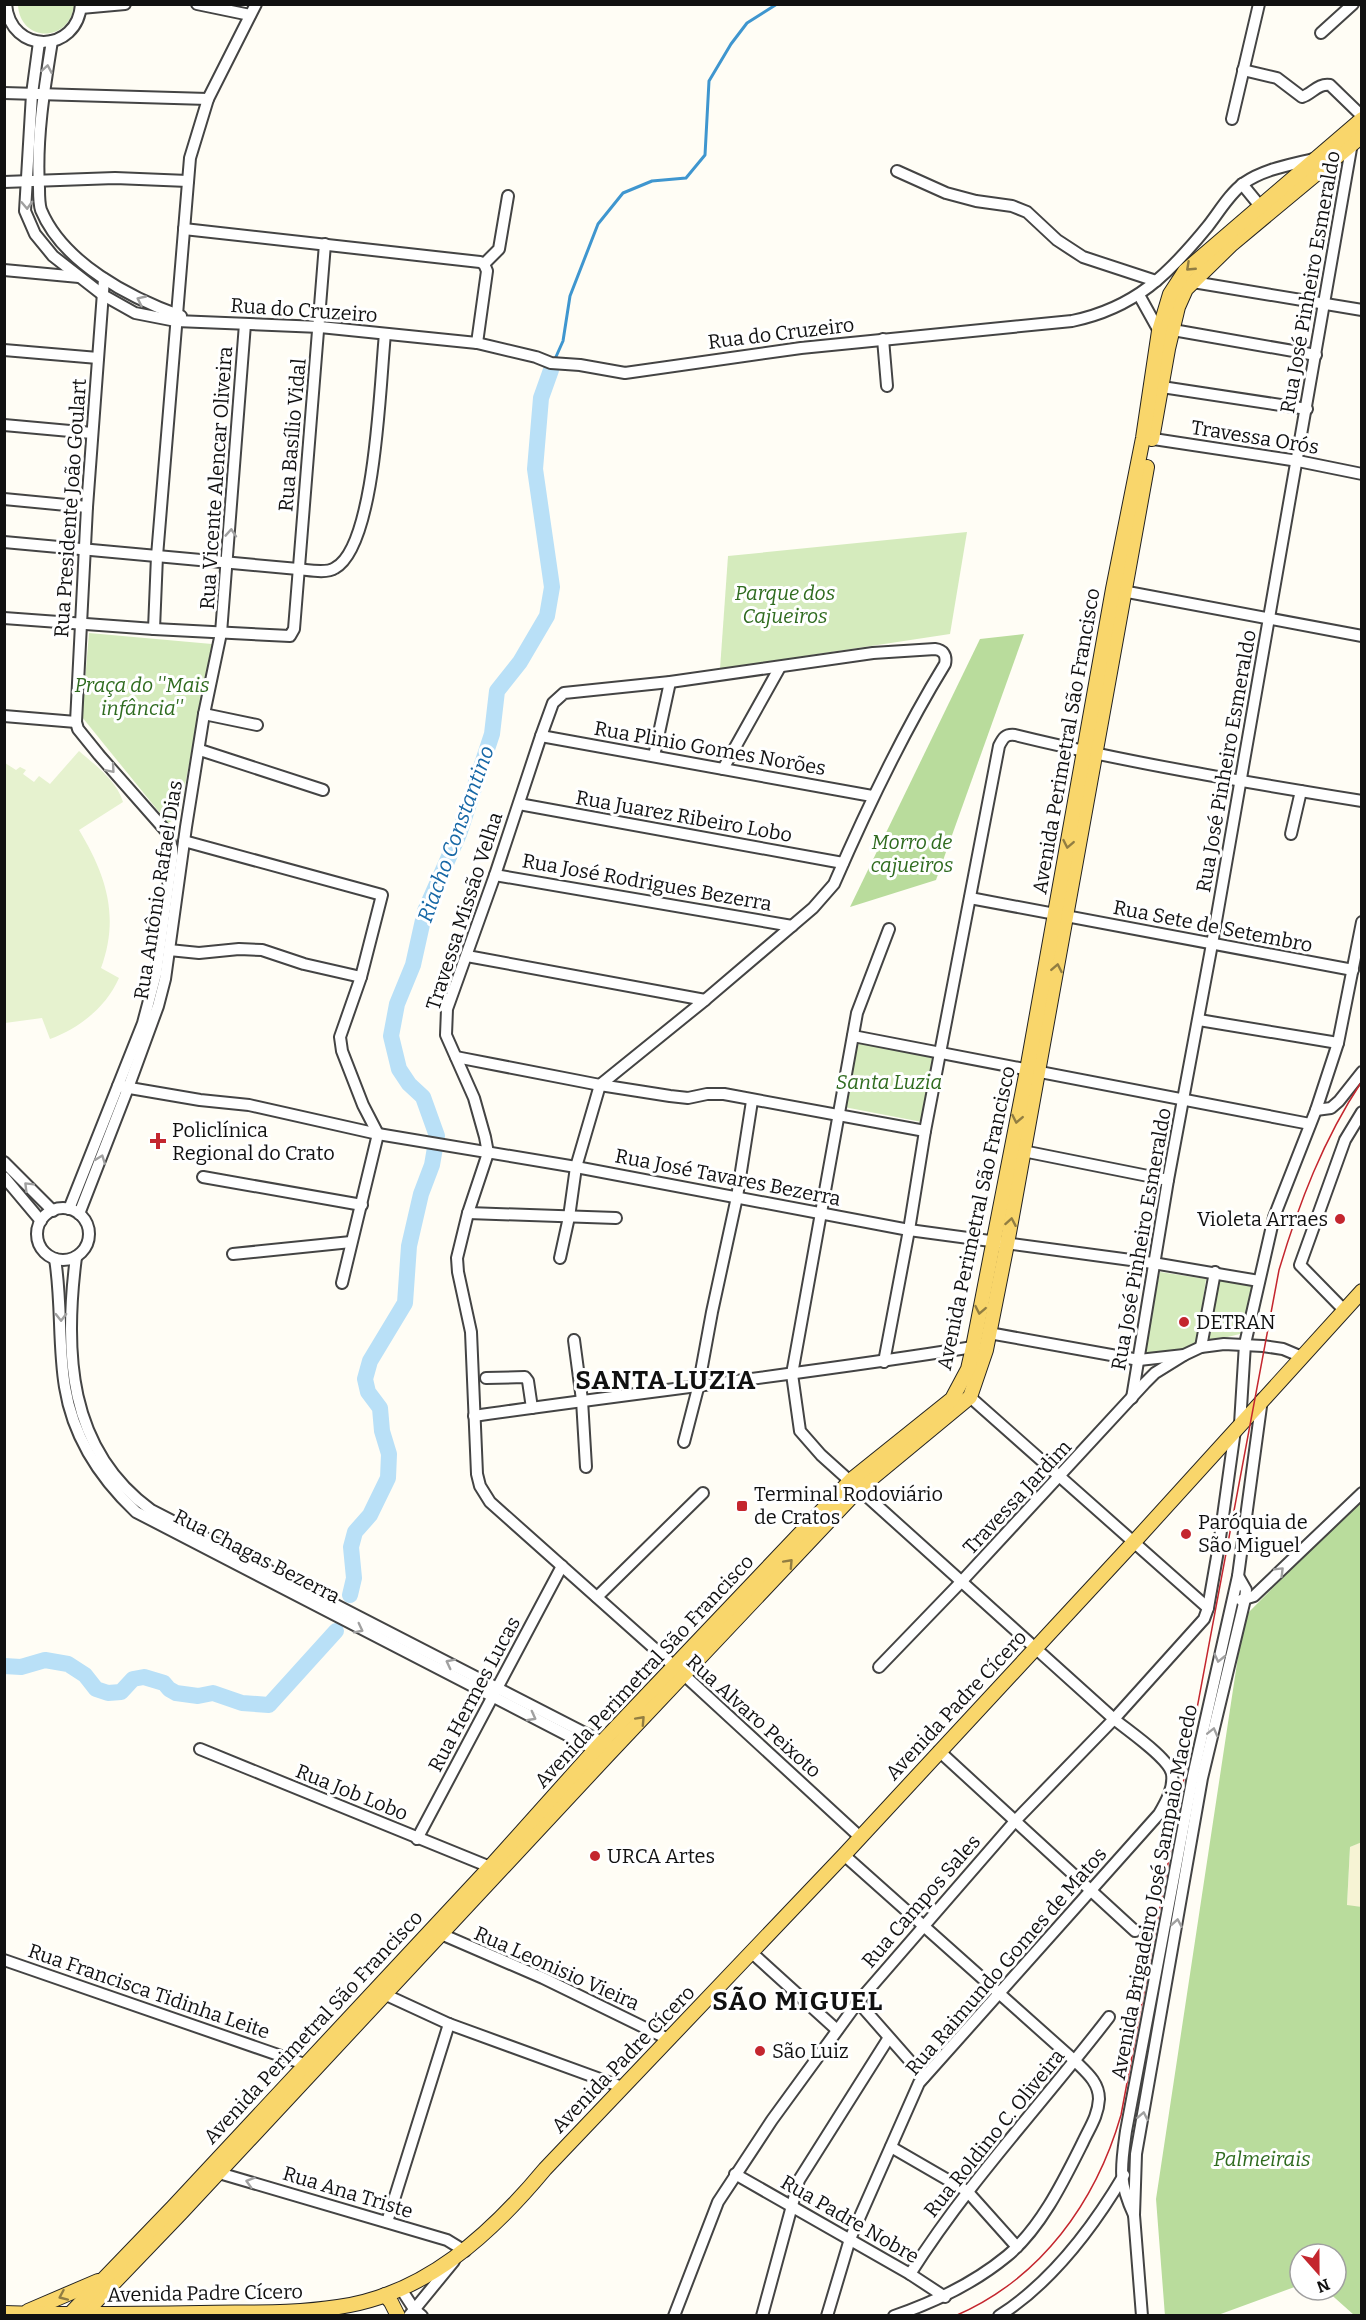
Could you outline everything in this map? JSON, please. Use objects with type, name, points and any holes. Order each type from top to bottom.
[{"type":"main road","name":"Avenida Perimetral São Francisco","points":[[84,2314],[177,2210],[605,1749],[855,1484],[924,1429],[970,1397],[1091,753],[1166,330],[1181,298],[1192,282],[1239,237],[1355,136],[1362,117]]},
{"type":"main road","name":"Avenida Perimetral São Francisco","points":[[1148,439],[1162,387],[1170,294],[1179,279],[1316,159],[1355,136]]},
{"type":"main road","name":"Avenida Perimetral São Francisco","points":[[924,1429],[956,1394],[989,1333],[1000,1243],[1023,1151],[1032,1072]]},
{"type":"main road","name":"Avenida Padre Cícero","points":[[4,2313],[69,2315],[306,2311],[339,2307],[401,2289],[462,2254],[514,2206],[545,2169],[622,2087],[860,1838],[1134,1542],[1362,1290]]},
{"type":"main road","name":"Avenida Perimetral São Francisco","points":[[69,2315],[104,2278],[219,2173],[311,2066],[384,1994],[490,1866],[605,1749]]},
{"type":"main road","points":[[23,2313],[104,2278]]},
{"type":"main road","points":[[384,2295],[391,2302],[398,2316]]},
{"type":"street","points":[[6,4],[11,24],[18,33],[39,42],[63,37],[78,19],[81,6],[125,4]]},
{"type":"street","points":[[197,4],[250,15]]},
{"type":"street","points":[[154,629],[157,556],[190,158],[208,99],[256,4]]},
{"type":"street","points":[[1232,119],[1258,4]]},
{"type":"street","points":[[1321,33],[1353,4]]},
{"type":"street","points":[[38,94],[52,41]]},
{"type":"street","points":[[39,42],[38,158],[25,211],[35,234],[53,256],[103,295],[135,313],[176,318]]},
{"type":"street","points":[[1243,70],[1277,78],[1302,97],[1310,94],[1319,86],[1330,85],[1362,117]]},
{"type":"street","points":[[4,93],[208,99]]},
{"type":"street","name":"Rua José Pinheiro Esmeraldo","points":[[1132,1398],[1153,1263],[1199,1020],[1355,136]]},
{"type":"street","name":"Rua do Cruzeiro","points":[[176,318],[195,321],[320,327],[477,344],[536,357],[551,363],[580,365],[626,373],[801,348],[1072,321],[1117,307],[1139,295],[1182,256],[1242,184],[1265,172],[1316,159]]},
{"type":"street","points":[[897,171],[946,193],[976,201],[1012,206],[1027,212],[1058,240],[1083,257],[1156,281]]},
{"type":"street","points":[[4,182],[114,178],[188,181]]},
{"type":"street","points":[[33,182],[40,208],[53,232],[75,256],[104,279],[176,318]]},
{"type":"street","points":[[1242,184],[1260,206]]},
{"type":"street","points":[[484,264],[499,249],[508,196]]},
{"type":"street","points":[[184,229],[480,262],[484,264],[487,271],[477,344]]},
{"type":"street","name":"Rua Basílio Vidal","points":[[221,633],[285,638],[290,636],[294,629],[325,244]]},
{"type":"street","points":[[4,270],[80,277]]},
{"type":"street","name":"Rua Presidente João Goulart","points":[[76,722],[87,507],[104,279]]},
{"type":"street","points":[[1192,282],[1362,310]]},
{"type":"street","points":[[1139,295],[1166,330],[1316,355]]},
{"type":"street","name":"Rua Vicente Alencar Oliveira","points":[[221,633],[245,324]]},
{"type":"street","points":[[4,542],[298,569],[330,571],[337,568],[348,555],[357,538],[370,492],[385,334]]},
{"type":"street","points":[[883,339],[887,386]]},
{"type":"street","points":[[4,350],[98,358]]},
{"type":"street","points":[[1162,387],[1307,409]]},
{"type":"street","points":[[4,425],[93,433]]},
{"type":"street","name":"Travessa Orós","points":[[1148,439],[1298,461],[1362,474]]},
{"type":"street","points":[[4,499],[87,507]]},
{"type":"street","points":[[1119,590],[1362,636]]},
{"type":"street","points":[[4,618],[221,633]]},
{"type":"street","name":"Rua Antônio Rafael Dias","points":[[123,1087],[151,997],[168,920],[200,750],[204,714],[221,633]]},
{"type":"street","points":[[560,1258],[576,1167],[600,1085],[705,1000],[827,893],[843,863],[872,796],[922,701],[945,663],[945,655],[938,649],[873,653],[670,682],[654,756]]},
{"type":"street","points":[[723,769],[780,667]]},
{"type":"street","name":"Travessa Missão Velha","points":[[488,1153],[474,1098],[446,1035],[445,1021],[553,703],[571,690],[670,682]]},
{"type":"street","points":[[204,714],[257,725]]},
{"type":"street","points":[[4,716],[76,722]]},
{"type":"street","name":"Rua Antônio Rafael Dias","points":[[74,1211],[158,1006],[169,950],[168,920],[172,858],[172,848],[166,831],[99,755],[78,729],[76,722]]},
{"type":"street","points":[[884,1362],[925,1131],[999,746],[1005,736],[1015,735],[1091,753],[1241,782],[1362,801]]},
{"type":"street","name":"Rua Plinio Gomes Norões","points":[[541,736],[872,796]]},
{"type":"street","points":[[200,750],[323,790]]},
{"type":"street","points":[[1291,834],[1301,791]]},
{"type":"street","name":"Rua Juarez Ribeiro Lobo","points":[[519,804],[843,863]]},
{"type":"street","points":[[166,831],[176,834],[186,827]]},
{"type":"street","points":[[184,841],[382,895],[361,977],[340,1037],[342,1051],[350,1073],[378,1134],[342,1283]]},
{"type":"street","name":"Rua José Rodrigues Bezerra","points":[[495,875],[792,926]]},
{"type":"street","name":"Rua Sete de Setembro","points":[[970,898],[1212,944],[1355,977]]},
{"type":"street","points":[[1208,1608],[1237,1427],[1245,1344],[1259,1281],[1274,1217],[1316,1110],[1338,1043],[1355,977],[1362,922]]},
{"type":"street","points":[[889,929],[862,999],[837,1116],[792,1374],[800,1431],[821,1455],[1114,1719]]},
{"type":"street","points":[[169,950],[199,953],[239,949],[262,951],[304,964],[361,977]]},
{"type":"street","points":[[467,956],[705,1000]]},
{"type":"street","points":[[1199,1020],[1338,1043]]},
{"type":"street","points":[[853,1036],[941,1051],[1032,1072],[1310,1124]]},
{"type":"street","points":[[456,1057],[669,1096],[688,1098],[707,1094],[724,1094],[752,1101],[925,1131]]},
{"type":"street","points":[[1316,1110],[1331,1108],[1362,1072]]},
{"type":"street","name":"Rua José Tavares Bezerra","points":[[123,1087],[200,1100],[249,1105],[378,1134],[576,1167],[909,1230],[1215,1272],[1259,1281]]},
{"type":"street","points":[[684,1442],[698,1388],[737,1197],[752,1101]]},
{"type":"street","points":[[1344,1310],[1300,1265],[1345,1140],[1362,1112]]},
{"type":"street","points":[[1023,1151],[1168,1180]]},
{"type":"street","points":[[488,1153],[468,1213],[457,1258],[471,1332],[474,1416],[582,1400],[698,1388],[980,1348]]},
{"type":"street","points":[[4,1162],[53,1210],[74,1211],[85,1220],[90,1236],[88,1245],[76,1257],[62,1261],[55,1259],[48,1256],[39,1244],[38,1228],[41,1221],[53,1210]]},
{"type":"street","points":[[4,1177],[41,1221]]},
{"type":"street","points":[[203,1177],[362,1205]]},
{"type":"street","points":[[468,1213],[616,1218]]},
{"type":"street","points":[[233,1254],[351,1242]]},
{"type":"street","name":"Rua Chagas Bezerra","points":[[76,1257],[72,1288],[70,1354],[75,1387],[80,1410],[94,1446],[114,1477],[126,1490],[151,1510],[605,1749]]},
{"type":"street","name":"Rua Chagas Bezerra","points":[[55,1259],[65,1387],[69,1408],[88,1454],[114,1491],[136,1512],[157,1524],[496,1692]]},
{"type":"street","points":[[1201,1347],[1215,1272]]},
{"type":"street","name":"Travessa Jardim","points":[[989,1333],[1139,1360],[1184,1355]]},
{"type":"street","points":[[574,1340],[582,1400],[586,1467]]},
{"type":"street","name":"Travessa Jardim","points":[[879,1667],[1155,1374],[1201,1347],[1245,1344],[1283,1349],[1302,1357]]},
{"type":"street","points":[[486,1378],[525,1377],[528,1381],[532,1408]]},
{"type":"street","points":[[970,1397],[1208,1608]]},
{"type":"street","name":"Avenida Brigadeiro José Sampaio Macedo","points":[[1142,2316],[1134,2215],[1136,2154],[1193,1776],[1238,1576],[1262,1399]]},
{"type":"street","name":"Rua Alvaro Peixoto","points":[[474,1416],[477,1474],[480,1486],[490,1502],[679,1671],[860,1838]]},
{"type":"street","points":[[597,1597],[703,1493]]},
{"type":"street","points":[[1232,1601],[1254,1596],[1362,1493]]},
{"type":"street","name":"Rua Hermes Lucas","points":[[417,1839],[562,1566]]},
{"type":"street","name":"Avenida Brigadeiro José Sampaio Macedo","points":[[1134,2215],[1126,2199],[1121,2179],[1126,2131],[1181,1867],[1245,1599],[1246,1590],[1238,1576]]},
{"type":"street","name":"Rua Campos Sales","points":[[674,2316],[718,2202],[735,2174],[858,2002],[1016,1820],[1198,1628],[1208,1608]]},
{"type":"street","name":"Rua Raimundo Gomes de Matos","points":[[827,2316],[850,2239],[919,2082],[1159,1814],[1170,1793],[1172,1774],[1168,1765],[1114,1719]]},
{"type":"street","name":"Rua Job Lobo","points":[[200,1749],[417,1839],[490,1866]]},
{"type":"street","points":[[939,1751],[1136,1931]]},
{"type":"street","points":[[844,1855],[1091,2076],[1099,2097],[1097,2116],[1061,2187],[1017,2247],[988,2271],[945,2297],[894,2316]]},
{"type":"street","name":"Rua Leonisio Vieira","points":[[436,1932],[543,1978],[668,2039]]},
{"type":"street","points":[[751,1952],[837,2030]]},
{"type":"street","name":"Rua Francisca Tidinha Leite","points":[[4,1960],[311,2066]]},
{"type":"street","points":[[384,1994],[448,2024],[622,2087]]},
{"type":"street","points":[[858,2002],[888,2039],[924,2077]]},
{"type":"street","name":"Rua Roldino C. Oliveira","points":[[910,2274],[967,2191],[1109,2017]]},
{"type":"street","points":[[387,2222],[448,2024]]},
{"type":"street","points":[[762,2316],[799,2180],[888,2039]]},
{"type":"street","points":[[891,2147],[967,2191],[1017,2247]]},
{"type":"street","points":[[999,2316],[1046,2281],[1088,2228],[1136,2154]]},
{"type":"street","name":"Rua Ana Triste","points":[[219,2173],[447,2240],[462,2254]]},
{"type":"street","name":"Rua Padre Nobre","points":[[735,2174],[910,2274],[945,2297]]},
{"type":"street","points":[[401,2289],[415,2314],[462,2254]]},
{"type":"shaded area","points":[[1361,1842],[1361,1907],[1347,1906],[1350,1847]]},
{"type":"green space","points":[[18,5],[74,5],[71,17],[64,26],[55,32],[45,34],[36,32],[27,26],[21,17]]},
{"type":"green space","name":"Parque dos Cajueiros","points":[[967,532],[950,634],[720,669],[728,556]]},
{"type":"green space","name":"Praça do ''Mais infância''","points":[[89,633],[212,644],[179,817],[168,823],[82,717]]},
{"type":"green space","name":"Morro de cajueiros","points":[[1024,634],[936,880],[850,907],[980,639]]},
{"type":"green space","points":[[79,751],[111,780],[123,802],[79,830],[103,880],[110,913],[107,949],[101,968],[119,978],[107,998],[82,1023],[50,1039],[42,1018],[5,1023],[5,763],[16,770],[20,767],[26,770],[23,774],[34,782],[39,776],[50,784]]},
{"type":"green space","name":"Santa Luzia","points":[[856,1041],[934,1056],[922,1122],[844,1107]]},
{"type":"green space","points":[[1160,1272],[1206,1279],[1196,1346],[1143,1354]]},
{"type":"green space","points":[[1220,1278],[1252,1283],[1244,1333],[1207,1342]]},
{"type":"green space","name":"Palmeirais","points":[[1361,1499],[1362,1842],[1350,1847],[1347,1905],[1362,1907],[1361,2315],[1354,2315],[1339,2302],[1348,2302],[1348,2242],[1288,2242],[1288,2289],[1218,2315],[1165,2316],[1156,2199],[1244,1617]]},
{"type":"waterway","name":"Riacho Constantino","points":[[555,359],[563,341],[570,296],[598,224],[623,193],[652,181],[686,178],[705,155],[709,81],[731,44],[747,23],[777,4]]},
{"type":"waterway","name":"Riacho Constantino","points":[[350,1595],[354,1578],[351,1547],[355,1532],[370,1515],[388,1478],[389,1454],[382,1431],[380,1408],[368,1392],[365,1379],[370,1361],[405,1303],[409,1246],[421,1194],[432,1165],[437,1136],[423,1097],[409,1084],[399,1069],[391,1036],[397,1004],[413,965],[425,911],[459,834],[492,734],[497,691],[520,662],[547,616],[552,587],[535,469],[541,398],[551,370]]},
{"type":"waterway","name":"Riacho Constantino","points":[[4,1666],[21,1667],[45,1660],[68,1664],[85,1675],[96,1689],[108,1693],[121,1692],[133,1679],[144,1677],[164,1683],[176,1693],[198,1696],[213,1693],[242,1703],[269,1705],[336,1631]]},
{"type":"tram line","points":[[955,2316],[986,2300],[1014,2281],[1039,2259],[1061,2234],[1097,2178],[1121,2115],[1279,1270],[1313,1172],[1335,1126],[1362,1081]]},
{"type":"place","name":"Policlínica Regional do Crato","points":[[158,1141]]},
{"type":"place","name":"Violeta Arraes","points":[[1340,1219]]},
{"type":"place","name":"DETRAN","points":[[1184,1322]]},
{"type":"place","name":"Terminal Rodoviário de Cratos","points":[[742,1506]]},
{"type":"place","name":"Paróquia de São Miguel","points":[[1186,1534]]},
{"type":"place","name":"URCA Artes","points":[[595,1856]]},
{"type":"place","name":"São Luiz","points":[[760,2051]]},
{"type":"district","name":"SANTA LUZIA","points":[[666,1380]]},
{"type":"district","name":"SÃO MIGUEL","points":[[798,2001]]}]
